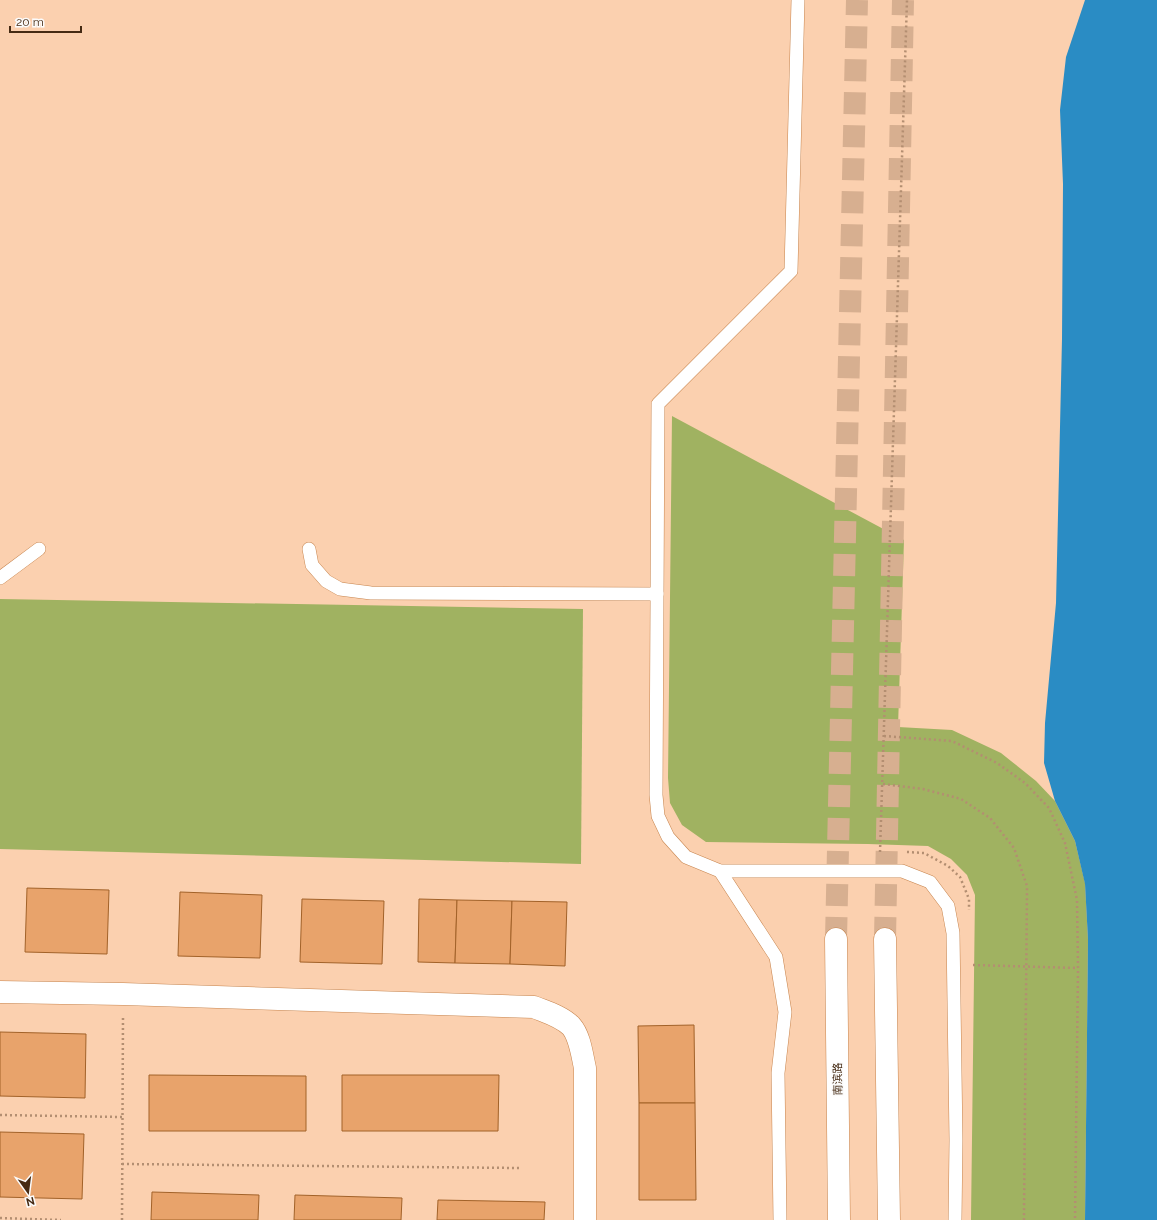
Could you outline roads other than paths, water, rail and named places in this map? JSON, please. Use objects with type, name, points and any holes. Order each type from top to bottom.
[{"type":"street","name":"南滨路","points":[[836,939],[839,1220]]},
{"type":"street","points":[[884,939],[889,1220]]},
{"type":"street","points":[[0,992],[123,994],[534,1007],[555,1015],[571,1026],[580,1043],[585,1068],[585,1220]]},
{"type":"lane","points":[[798,0],[791,271],[658,404],[656,795],[658,816],[668,837],[686,856],[720,871],[902,871],[930,882],[948,906],[953,933],[956,1140],[955,1220]]},
{"type":"lane","points":[[0,578],[39,548]]},
{"type":"lane","points":[[309,549],[312,565],[326,581],[340,589],[371,593],[657,594]]},
{"type":"lane","points":[[720,871],[776,957],[785,1012],[778,1074],[780,1220]]},
{"type":"water","points":[[1085,0],[1157,0],[1157,1220],[1085,1220],[1088,940],[1085,884],[1075,841],[1055,801],[1044,763],[1045,723],[1056,603],[1062,339],[1063,184],[1060,110],[1066,57]]},
{"type":"tunnel","points":[[836,939],[857,0]]},
{"type":"tunnel","points":[[885,939],[903,0]]}]
